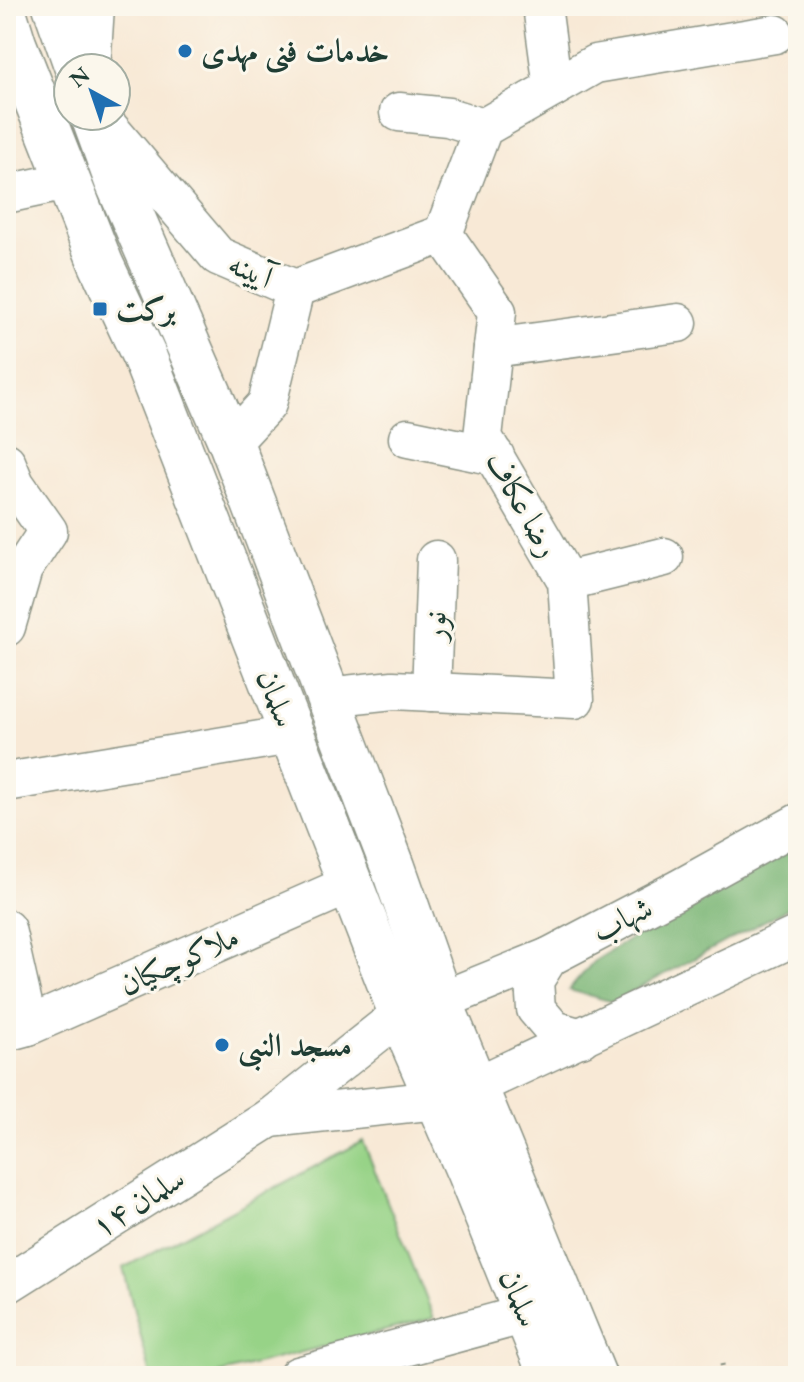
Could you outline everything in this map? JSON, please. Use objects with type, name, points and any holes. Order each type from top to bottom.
[{"type":"main road","points":[[55,6],[71,52]]},
{"type":"main road","name":"سلمان","points":[[6,18],[67,181],[144,356],[351,884],[421,1007],[456,1093],[594,1376]]},
{"type":"main road","name":"سلمان","points":[[101,132],[116,179],[231,443],[393,867],[421,1007]]},
{"type":"main road","name":"سلمان","points":[[456,1093],[526,1314],[551,1376]]},
{"type":"street","points":[[92,52],[95,6]]},
{"type":"street","points":[[542,6],[553,88]]},
{"type":"street","points":[[295,289],[443,234],[483,128],[595,64],[775,34]]},
{"type":"street","points":[[399,112],[448,117],[483,128]]},
{"type":"street","name":"آیینه","points":[[110,132],[218,256],[295,289],[267,404],[231,443]]},
{"type":"street","points":[[6,194],[67,181]]},
{"type":"street","name":"رضا عکاف","points":[[327,697],[393,690],[575,699],[567,581],[483,437],[497,312],[443,234]]},
{"type":"street","points":[[493,348],[678,323]]},
{"type":"street","points":[[408,438],[495,456]]},
{"type":"street","points":[[6,462],[15,484],[48,531],[23,569],[6,627]]},
{"type":"street","points":[[567,581],[664,557]]},
{"type":"street","name":"نور","points":[[431,692],[436,560]]},
{"type":"street","points":[[6,782],[291,735]]},
{"type":"street","name":"شهاب","points":[[421,1007],[549,957],[798,823]]},
{"type":"street","name":"ملاکوچکیان","points":[[17,1029],[351,884]]},
{"type":"street","points":[[6,929],[17,1029]]},
{"type":"street","points":[[456,1093],[581,1038],[798,935]]},
{"type":"street","points":[[549,957],[534,981],[536,1009],[554,1030],[581,1038]]},
{"type":"street","name":"سلمان ۱۴","points":[[6,1285],[270,1118],[421,1007]]},
{"type":"street","name":"سلمان ۱۴","points":[[270,1118],[456,1093]]},
{"type":"street","points":[[298,1376],[526,1314]]},
{"type":"path","points":[[722,1364],[724,1376]]},
{"type":"green space","points":[[798,835],[798,903],[613,1002],[569,990],[593,962]]},
{"type":"green space","points":[[363,1141],[434,1318],[210,1376],[151,1376],[123,1268]]},
{"type":"place","name":"خدمات فنی مهدی","points":[[185,51]]},
{"type":"place","name":"برکت","points":[[100,309]]},
{"type":"place","name":"مسجد النبی","points":[[222,1045]]}]
